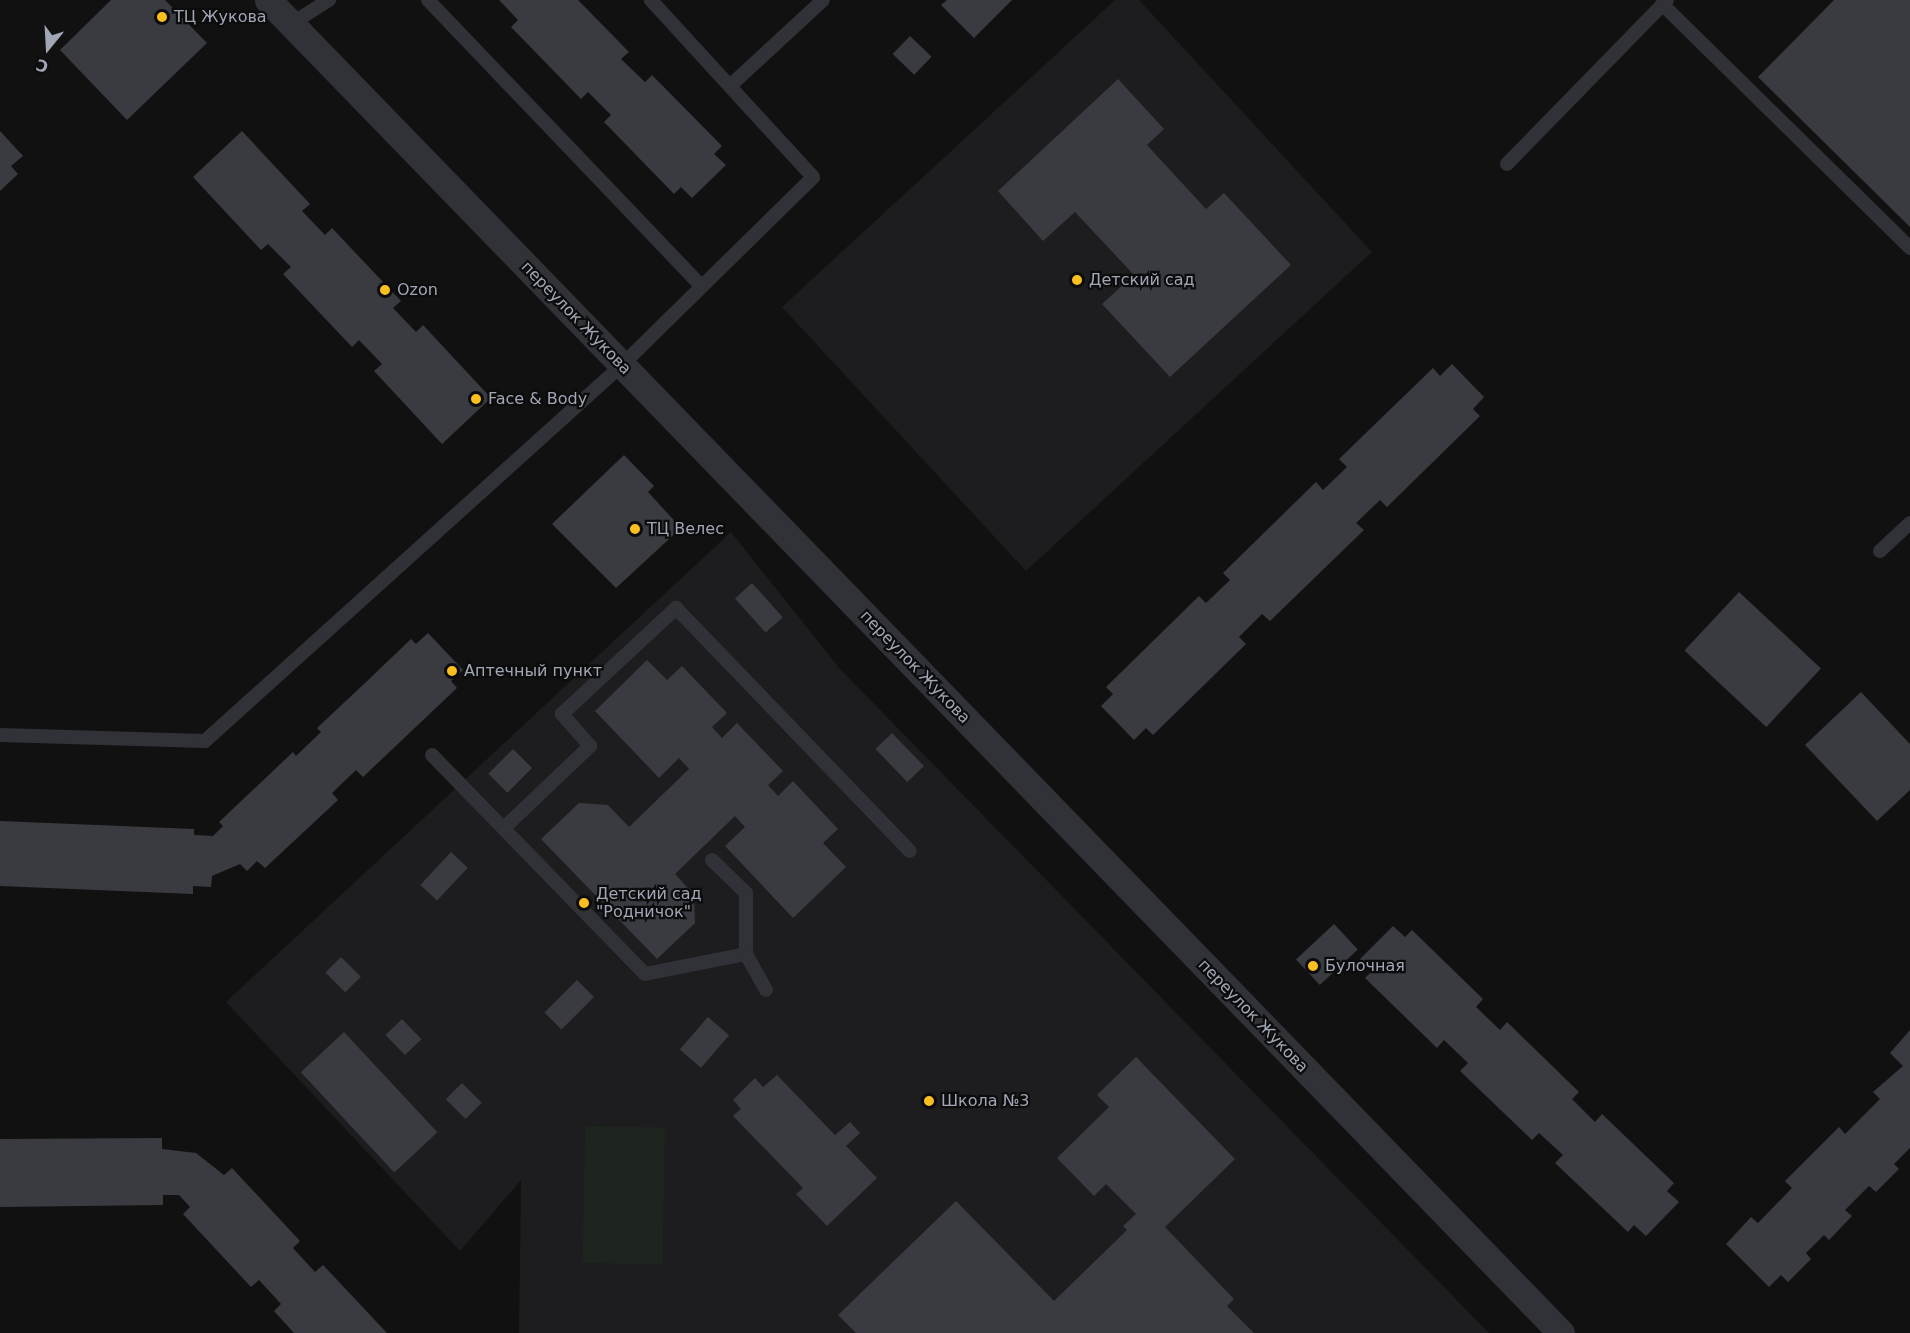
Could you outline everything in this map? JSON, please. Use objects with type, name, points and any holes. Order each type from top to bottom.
[{"type":"street","name":"переулок Жукова","points":[[268,0],[1561,1333]]},
{"type":"lane","points":[[291,24],[329,0]]},
{"type":"lane","points":[[428,0],[701,286]]},
{"type":"lane","points":[[0,735],[205,741],[622,365],[813,177],[651,0]]},
{"type":"lane","points":[[731,85],[823,0]]},
{"type":"lane","points":[[1507,164],[1664,2],[1910,248]]},
{"type":"lane","points":[[1880,551],[1910,524]]},
{"type":"lane","points":[[504,828],[590,746],[562,714],[676,608],[910,851]]},
{"type":"lane","points":[[432,755],[645,974],[746,954]]},
{"type":"lane","points":[[712,860],[746,893],[746,954],[766,990]]},
{"type":"shaded area","name":"Детский сад","points":[[1115,0],[1139,0],[1372,252],[1026,571],[782,307]]},
{"type":"shaded area","points":[[731,532],[840,669],[1489,1333],[519,1333],[521,1180],[460,1251],[226,1002]]},
{"type":"shaded area","points":[[585,1126],[665,1127],[663,1264],[583,1263]]},
{"type":"building","points":[[111,0],[165,0],[207,43],[127,120],[60,50]]},
{"type":"building","points":[[499,0],[578,0],[629,52],[621,59],[645,82],[652,75],[722,146],[714,154],[726,165],[692,198],[681,187],[674,194],[604,122],[611,115],[588,92],[581,99],[511,27],[518,20]]},
{"type":"building","points":[[947,0],[1012,0],[974,38],[941,5]]},
{"type":"building","points":[[1834,0],[1910,0],[1910,227],[1758,77]]},
{"type":"building","points":[[910,36],[932,57],[914,75],[893,54]]},
{"type":"building","points":[[1118,79],[1164,129],[1147,145],[1206,209],[1224,193],[1291,265],[1170,377],[1102,304],[1134,275],[1075,212],[1043,241],[998,191]]},
{"type":"building","points":[[0,131],[23,156],[11,166],[18,174],[0,191]]},
{"type":"building","points":[[242,131],[310,204],[302,211],[325,235],[332,228],[401,301],[393,308],[416,332],[423,325],[491,398],[442,444],[374,371],[382,364],[359,340],[352,347],[283,274],[291,267],[268,244],[261,250],[193,177]]},
{"type":"building","points":[[1452,364],[1484,397],[1473,409],[1480,416],[1387,507],[1380,500],[1356,523],[1364,530],[1270,621],[1262,614],[1239,637],[1246,644],[1153,735],[1146,728],[1134,740],[1101,706],[1113,694],[1106,687],[1199,596],[1206,603],[1230,580],[1223,573],[1316,482],[1323,490],[1347,467],[1339,459],[1433,368],[1440,376]]},
{"type":"building","points":[[624,455],[654,486],[648,492],[681,528],[616,588],[552,524]]},
{"type":"building","points":[[752,583],[783,617],[766,633],[735,598]]},
{"type":"building","points":[[1739,592],[1821,668],[1766,727],[1684,651]]},
{"type":"building","points":[[428,633],[463,670],[451,681],[457,688],[363,777],[356,770],[332,793],[338,800],[265,868],[257,861],[247,871],[240,864],[212,876],[211,887],[193,886],[193,894],[0,886],[0,821],[194,829],[194,835],[213,836],[223,826],[219,822],[293,752],[296,756],[321,732],[317,728],[411,639],[416,644]]},
{"type":"building","points":[[647,660],[667,680],[682,666],[727,713],[712,727],[722,738],[737,723],[783,771],[768,785],[778,796],[793,781],[838,829],[823,843],[846,867],[793,918],[725,846],[745,827],[735,816],[675,874],[694,895],[695,923],[657,959],[541,839],[579,803],[608,805],[629,827],[689,769],[679,758],[659,778],[595,711]]},
{"type":"building","points":[[1861,692],[1910,744],[1910,790],[1877,821],[1805,745]]},
{"type":"building","points":[[892,733],[924,766],[907,782],[875,749]]},
{"type":"building","points":[[513,749],[532,768],[507,793],[488,774]]},
{"type":"building","points":[[451,852],[468,868],[437,901],[420,885]]},
{"type":"building","points":[[1334,924],[1358,950],[1320,985],[1296,959]]},
{"type":"building","points":[[1393,926],[1405,937],[1412,930],[1483,999],[1476,1007],[1500,1030],[1507,1022],[1579,1092],[1572,1099],[1595,1122],[1602,1114],[1674,1183],[1667,1191],[1679,1202],[1646,1236],[1634,1225],[1628,1232],[1555,1163],[1563,1155],[1539,1133],[1532,1140],[1460,1071],[1468,1063],[1444,1040],[1437,1048],[1365,978],[1372,971],[1360,959]]},
{"type":"building","points":[[341,957],[361,977],[345,992],[325,973]]},
{"type":"building","points":[[577,980],[594,997],[561,1029],[544,1013]]},
{"type":"building","points":[[708,1017],[729,1035],[701,1068],[680,1049]]},
{"type":"building","points":[[402,1019],[421,1039],[405,1055],[385,1035]]},
{"type":"building","points":[[1910,1030],[1910,1148],[1894,1164],[1899,1169],[1876,1192],[1869,1186],[1845,1210],[1852,1216],[1829,1240],[1824,1235],[1806,1253],[1811,1259],[1788,1282],[1781,1275],[1769,1287],[1726,1244],[1751,1217],[1758,1223],[1792,1188],[1785,1181],[1839,1127],[1845,1134],[1880,1099],[1873,1092],[1903,1066],[1890,1053]]},
{"type":"building","points":[[344,1032],[437,1132],[394,1172],[301,1072]]},
{"type":"building","points":[[1136,1057],[1235,1159],[1165,1227],[1234,1299],[1227,1306],[1254,1333],[856,1333],[838,1315],[956,1201],[1054,1301],[1127,1230],[1123,1226],[1136,1214],[1106,1184],[1094,1196],[1057,1158],[1109,1107],[1097,1095]]},
{"type":"building","points":[[777,1075],[835,1135],[850,1122],[860,1133],[846,1146],[877,1178],[827,1226],[796,1194],[803,1188],[733,1116],[741,1109],[733,1100],[755,1078],[763,1087]]},
{"type":"building","points":[[462,1083],[482,1103],[466,1119],[446,1099]]},
{"type":"building","points":[[162,1138],[162,1149],[196,1153],[224,1175],[232,1168],[300,1241],[293,1248],[315,1272],[323,1265],[387,1333],[294,1333],[274,1311],[281,1304],[259,1280],[251,1287],[183,1214],[190,1207],[179,1195],[163,1195],[163,1205],[0,1207],[0,1139]]},
{"type":"place","name":"ТЦ Жукова","points":[[162,17]]},
{"type":"place","name":"Детский сад","points":[[1077,280]]},
{"type":"place","name":"Ozon","points":[[385,290]]},
{"type":"place","name":"Face & Body","points":[[476,399]]},
{"type":"place","name":"ТЦ Велес","points":[[635,529]]},
{"type":"place","name":"Аптечный пункт","points":[[452,671]]},
{"type":"place","name":"Детский сад \"Родничок\"","points":[[584,903]]},
{"type":"place","name":"Булочная","points":[[1313,966]]},
{"type":"place","name":"Школа №3","points":[[929,1101]]}]
